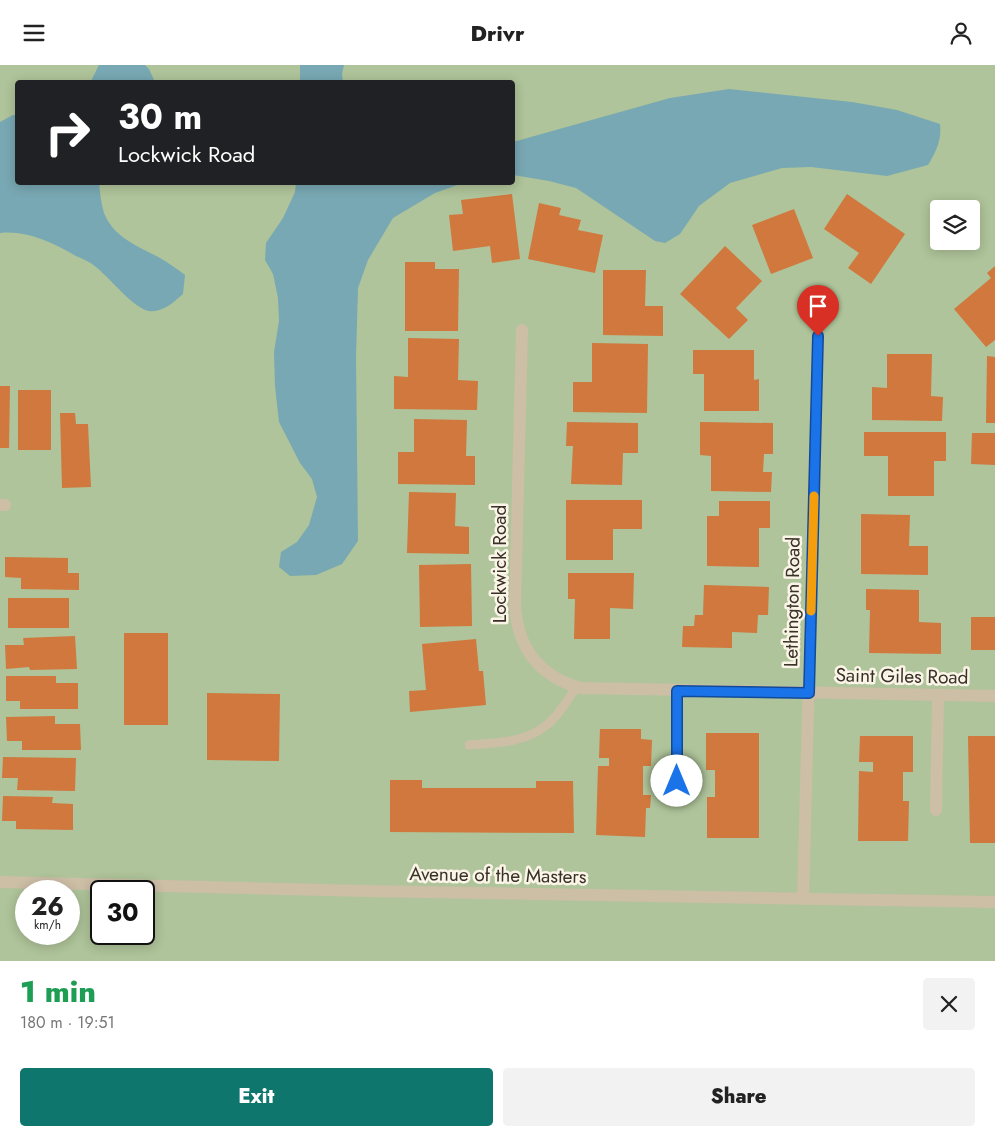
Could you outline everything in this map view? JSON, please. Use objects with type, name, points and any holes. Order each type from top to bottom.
[{"type":"street","name":"Lockwick Road","points":[[522,330],[516,621],[520,635],[531,657],[553,677],[577,687],[809,693]]},
{"type":"street","name":"Lethington Road","points":[[804,899],[818,336]]},
{"type":"street","points":[[677,691],[677,799]]},
{"type":"street","name":"Saint Giles Road","points":[[809,693],[995,696]]},
{"type":"street","points":[[936,810],[938,695]]},
{"type":"street","name":"Avenue of the Masters","points":[[0,882],[364,891],[995,902]]},
{"type":"lane","points":[[469,745],[503,743],[526,738],[545,727],[577,687]]},
{"type":"green space","points":[[0,65],[995,65],[995,961],[0,961]]},
{"type":"water","points":[[99,65],[145,65],[154,80],[92,80]]},
{"type":"water","points":[[300,65],[344,65],[343,80],[300,80]]},
{"type":"water","points":[[729,89],[852,102],[897,110],[940,124],[939,141],[928,165],[887,176],[811,167],[782,168],[730,183],[699,206],[680,234],[665,243],[655,241],[576,188],[515,175],[515,141],[670,98]]},
{"type":"water","points":[[15,115],[15,185],[99,185],[101,202],[108,222],[120,235],[185,275],[183,294],[163,309],[149,311],[143,309],[94,265],[40,239],[20,233],[0,233],[0,122]]},
{"type":"water","points":[[296,185],[457,185],[435,193],[393,218],[368,260],[358,288],[356,357],[358,541],[342,564],[316,575],[290,576],[279,567],[281,552],[297,542],[309,525],[317,497],[312,479],[300,463],[279,422],[274,352],[279,321],[278,298],[273,274],[265,260],[266,243],[283,218],[295,192]]},
{"type":"building","points":[[512,194],[520,259],[492,263],[490,246],[453,251],[449,215],[463,214],[461,200]]},
{"type":"building","points":[[847,194],[905,234],[871,284],[848,268],[859,253],[824,229]]},
{"type":"building","points":[[539,203],[561,208],[559,215],[581,220],[578,230],[603,235],[595,273],[528,259]]},
{"type":"building","points":[[794,209],[813,258],[771,274],[752,225]]},
{"type":"building","points":[[725,246],[762,281],[736,308],[748,320],[729,339],[680,294]]},
{"type":"building","points":[[405,262],[435,262],[435,269],[459,269],[458,331],[405,331]]},
{"type":"building","points":[[995,266],[995,340],[986,347],[954,309],[991,278],[987,273]]},
{"type":"building","points":[[603,270],[646,270],[645,306],[663,306],[663,336],[603,335]]},
{"type":"building","points":[[408,338],[459,339],[458,380],[478,381],[477,410],[394,409],[394,376],[408,377]]},
{"type":"building","points":[[592,343],[648,344],[647,413],[573,412],[573,382],[592,382]]},
{"type":"building","points":[[693,350],[754,350],[754,380],[759,379],[759,411],[704,411],[704,374],[693,374]]},
{"type":"building","points":[[887,354],[932,354],[931,396],[943,397],[942,421],[872,420],[872,387],[887,388]]},
{"type":"building","points":[[987,356],[995,357],[995,423],[986,423]]},
{"type":"building","points":[[0,386],[10,386],[9,448],[0,448]]},
{"type":"building","points":[[18,390],[51,390],[51,450],[18,450]]},
{"type":"building","points":[[60,413],[75,413],[76,424],[88,424],[91,487],[62,488]]},
{"type":"building","points":[[414,419],[467,420],[466,456],[475,456],[475,485],[398,484],[398,452],[414,452]]},
{"type":"building","points":[[567,422],[638,423],[638,453],[623,453],[622,485],[571,484],[573,446],[566,446]]},
{"type":"building","points":[[700,422],[773,423],[773,454],[764,454],[763,472],[772,472],[771,492],[711,491],[711,456],[700,455]]},
{"type":"building","points":[[864,432],[946,432],[946,461],[934,461],[934,496],[888,496],[888,456],[864,456]]},
{"type":"building","points":[[972,433],[995,433],[995,465],[971,464]]},
{"type":"building","points":[[409,492],[456,493],[455,526],[469,527],[469,554],[407,553]]},
{"type":"building","points":[[566,500],[642,500],[642,529],[613,529],[613,560],[566,560]]},
{"type":"building","points":[[719,501],[770,501],[770,528],[759,528],[759,567],[707,566],[707,516],[719,516]]},
{"type":"building","points":[[861,514],[910,515],[909,546],[928,546],[928,575],[861,574]]},
{"type":"building","points":[[5,557],[68,558],[68,573],[79,573],[79,590],[21,589],[21,578],[5,577]]},
{"type":"building","points":[[471,564],[472,626],[420,627],[419,565]]},
{"type":"building","points":[[568,573],[634,573],[633,609],[610,608],[610,639],[574,639],[575,599],[568,599]]},
{"type":"building","points":[[704,585],[769,587],[768,615],[758,615],[757,633],[732,632],[732,648],[682,647],[683,626],[694,626],[695,615],[703,615]]},
{"type":"building","points":[[866,589],[919,590],[919,622],[941,623],[941,654],[869,653],[870,610],[866,610]]},
{"type":"building","points":[[8,598],[69,598],[69,628],[8,628]]},
{"type":"building","points":[[971,617],[995,617],[995,650],[971,650]]},
{"type":"building","points":[[124,633],[168,633],[168,725],[124,725]]},
{"type":"building","points":[[75,636],[77,669],[30,670],[29,667],[6,669],[5,645],[24,645],[23,638]]},
{"type":"building","points":[[476,639],[479,671],[483,671],[486,705],[410,712],[409,691],[426,690],[422,644]]},
{"type":"building","points":[[6,676],[56,676],[56,683],[78,683],[78,709],[20,709],[20,701],[6,701]]},
{"type":"building","points":[[207,693],[280,694],[279,761],[207,760]]},
{"type":"building","points":[[55,716],[55,724],[80,724],[81,750],[22,750],[22,741],[7,741],[6,717]]},
{"type":"building","points":[[600,729],[641,729],[641,739],[652,740],[651,766],[643,766],[643,795],[651,795],[650,808],[646,808],[645,837],[596,835],[598,766],[609,766],[609,758],[599,758]]},
{"type":"building","points":[[706,733],[759,733],[759,838],[707,838],[707,797],[715,797],[715,770],[706,770]]},
{"type":"building","points":[[860,736],[913,736],[913,772],[903,772],[903,801],[909,801],[908,841],[858,841],[859,771],[873,772],[873,762],[859,762]]},
{"type":"building","points":[[968,736],[995,736],[995,843],[970,843]]},
{"type":"building","points":[[3,757],[76,758],[75,791],[17,790],[18,778],[2,778]]},
{"type":"building","points":[[390,780],[422,780],[422,788],[536,788],[536,781],[573,781],[574,833],[390,832]]},
{"type":"building","points":[[3,796],[53,797],[52,803],[73,804],[73,830],[16,829],[16,821],[2,821]]},
{"type":"slow traffic","points":[[811,611],[814,496]]},
{"type":"route","points":[[677,781],[677,691],[809,693],[818,336]]}]
